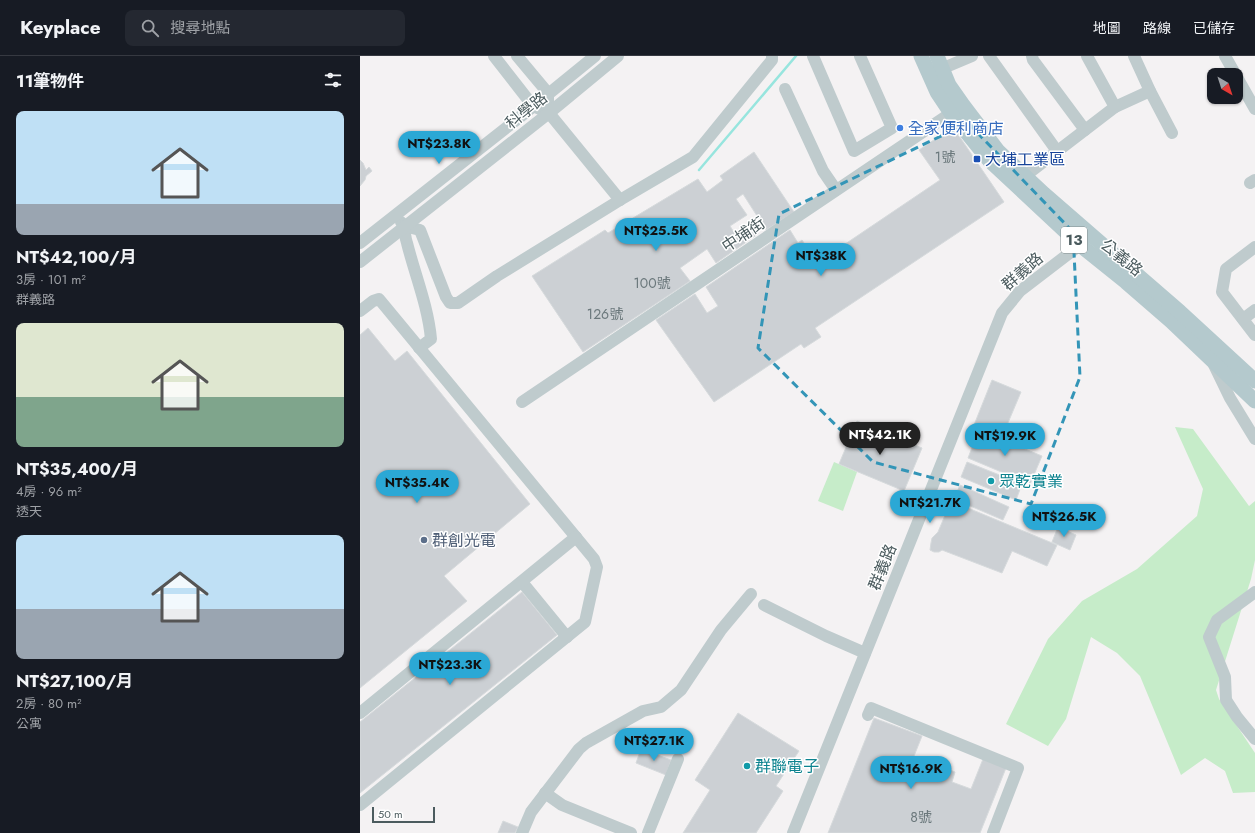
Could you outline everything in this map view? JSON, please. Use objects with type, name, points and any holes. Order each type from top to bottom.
[{"type":"main road","name":"公義路","points":[[921,56],[936,66],[937,92],[957,109],[989,160],[1020,181],[1089,233],[1217,355],[1254,397]]},
{"type":"main road","name":"公義路","points":[[1020,181],[1080,245],[1217,355],[1255,381]]},
{"type":"street","points":[[494,56],[533,106],[549,113],[620,200]]},
{"type":"street","points":[[517,56],[548,94],[549,113]]},
{"type":"street","name":"科學路","points":[[360,243],[595,56]]},
{"type":"street","name":"科學路","points":[[360,262],[549,113],[618,56]]},
{"type":"street","points":[[404,226],[420,230],[446,297],[450,303],[458,303],[497,276],[693,157],[772,60],[772,56]]},
{"type":"street","points":[[813,56],[854,151],[892,128],[860,56]]},
{"type":"street","points":[[936,66],[972,56]]},
{"type":"street","points":[[989,56],[1057,151]]},
{"type":"street","points":[[1032,56],[1033,60],[1085,130]]},
{"type":"street","points":[[1087,56],[1116,106]]},
{"type":"street","points":[[1134,56],[1172,133]]},
{"type":"street","points":[[1226,56],[1255,109]]},
{"type":"street","points":[[785,89],[823,171],[836,190]]},
{"type":"street","points":[[1020,181],[1116,106],[1150,91]]},
{"type":"street","name":"中埔街","points":[[522,402],[957,109]]},
{"type":"street","points":[[886,133],[896,149]]},
{"type":"street","points":[[395,215],[404,226],[407,243],[430,320],[431,339],[419,348]]},
{"type":"street","name":"群義路","points":[[793,833],[1002,313],[1020,291],[1080,245],[1089,233]]},
{"type":"street","points":[[1255,247],[1226,269],[1222,292],[1255,335]]},
{"type":"street","points":[[360,311],[373,301],[379,299],[594,559],[597,566],[585,622],[360,805]]},
{"type":"street","points":[[1243,319],[1255,310]]},
{"type":"street","points":[[1217,355],[1230,398],[1255,439]]},
{"type":"street","points":[[360,713],[576,537]]},
{"type":"street","points":[[522,582],[567,637]]},
{"type":"street","points":[[1255,592],[1218,620],[1209,637],[1225,677],[1226,700],[1255,740]]},
{"type":"street","points":[[522,833],[531,812],[579,749],[586,743],[643,712],[661,707],[681,690],[721,630],[751,594]]},
{"type":"street","points":[[764,605],[826,636],[865,653]]},
{"type":"street","points":[[868,715],[871,708],[1018,768],[993,833]]},
{"type":"street","points":[[648,833],[678,759]]},
{"type":"street","points":[[545,793],[562,805],[631,833]]},
{"type":"highlighted area","points":[[968,123],[1073,232],[1080,377],[1031,504],[873,462],[758,348],[779,214]]},
{"type":"green space","points":[[1175,427],[1193,429],[1249,506],[1255,501],[1255,560],[1251,579],[1216,690],[1219,699],[1255,753],[1255,792],[1233,793],[1225,771],[1205,758],[1181,775],[1140,676],[1117,653],[1091,637],[1066,719],[1048,746],[1006,724],[1048,639],[1082,601],[1137,569],[1197,516],[1203,489]]},
{"type":"green space","points":[[834,462],[857,472],[843,511],[818,501]]},
{"type":"building","points":[[953,127],[1004,202],[815,328],[821,337],[804,348],[801,344],[714,402],[656,320],[695,294],[707,313],[718,306],[706,287],[790,230],[798,243],[802,240],[817,263],[940,180],[919,150]]},
{"type":"building","points":[[754,152],[794,212],[766,230],[743,194],[736,199],[747,215],[730,226],[735,234],[751,224],[758,234],[716,263],[707,249],[680,268],[690,281],[583,352],[532,276],[605,230],[608,233],[698,179],[707,192],[723,180],[720,176]]},
{"type":"building","points":[[360,160],[366,170],[369,167],[372,171],[366,176],[365,180],[360,186]]},
{"type":"building","name":"群創光電","points":[[368,328],[395,361],[407,351],[530,504],[444,576],[467,601],[360,688],[360,335]]},
{"type":"building","points":[[992,380],[1021,392],[1002,437],[974,425]]},
{"type":"building","points":[[857,421],[922,448],[904,491],[839,464]]},
{"type":"building","points":[[979,430],[1042,456],[1030,484],[968,458]]},
{"type":"building","name":"眾乾實業","points":[[967,462],[1022,484],[1016,500],[961,477]]},
{"type":"building","points":[[960,485],[1009,507],[1003,520],[954,499]]},
{"type":"building","points":[[951,501],[1057,545],[1047,566],[1012,551],[1002,573],[942,550],[939,552],[934,552],[930,550],[932,538],[938,532]]},
{"type":"building","points":[[1058,527],[1076,535],[1070,550],[1052,542]]},
{"type":"building","points":[[522,592],[557,635],[360,793],[360,722]]},
{"type":"building","name":"群聯電子","points":[[738,713],[799,751],[776,786],[783,791],[756,833],[683,833],[710,790],[695,780]]},
{"type":"building","points":[[874,718],[922,736],[914,756],[955,772],[952,782],[971,789],[983,759],[1006,768],[980,833],[828,833]]},
{"type":"building","points":[[641,749],[671,760],[666,775],[636,763]]},
{"type":"building","points":[[503,821],[518,827],[515,833],[498,833]]},
{"type":"waterway","points":[[699,170],[796,56]]},
{"type":"place","name":"全家便利商店","points":[[900,128]]},
{"type":"place","name":"大埔工業區","points":[[977,159]]},
{"type":"place","name":"眾乾實業","points":[[991,481]]},
{"type":"place","name":"群創光電","points":[[424,540]]},
{"type":"place","name":"群聯電子","points":[[747,766]]}]
